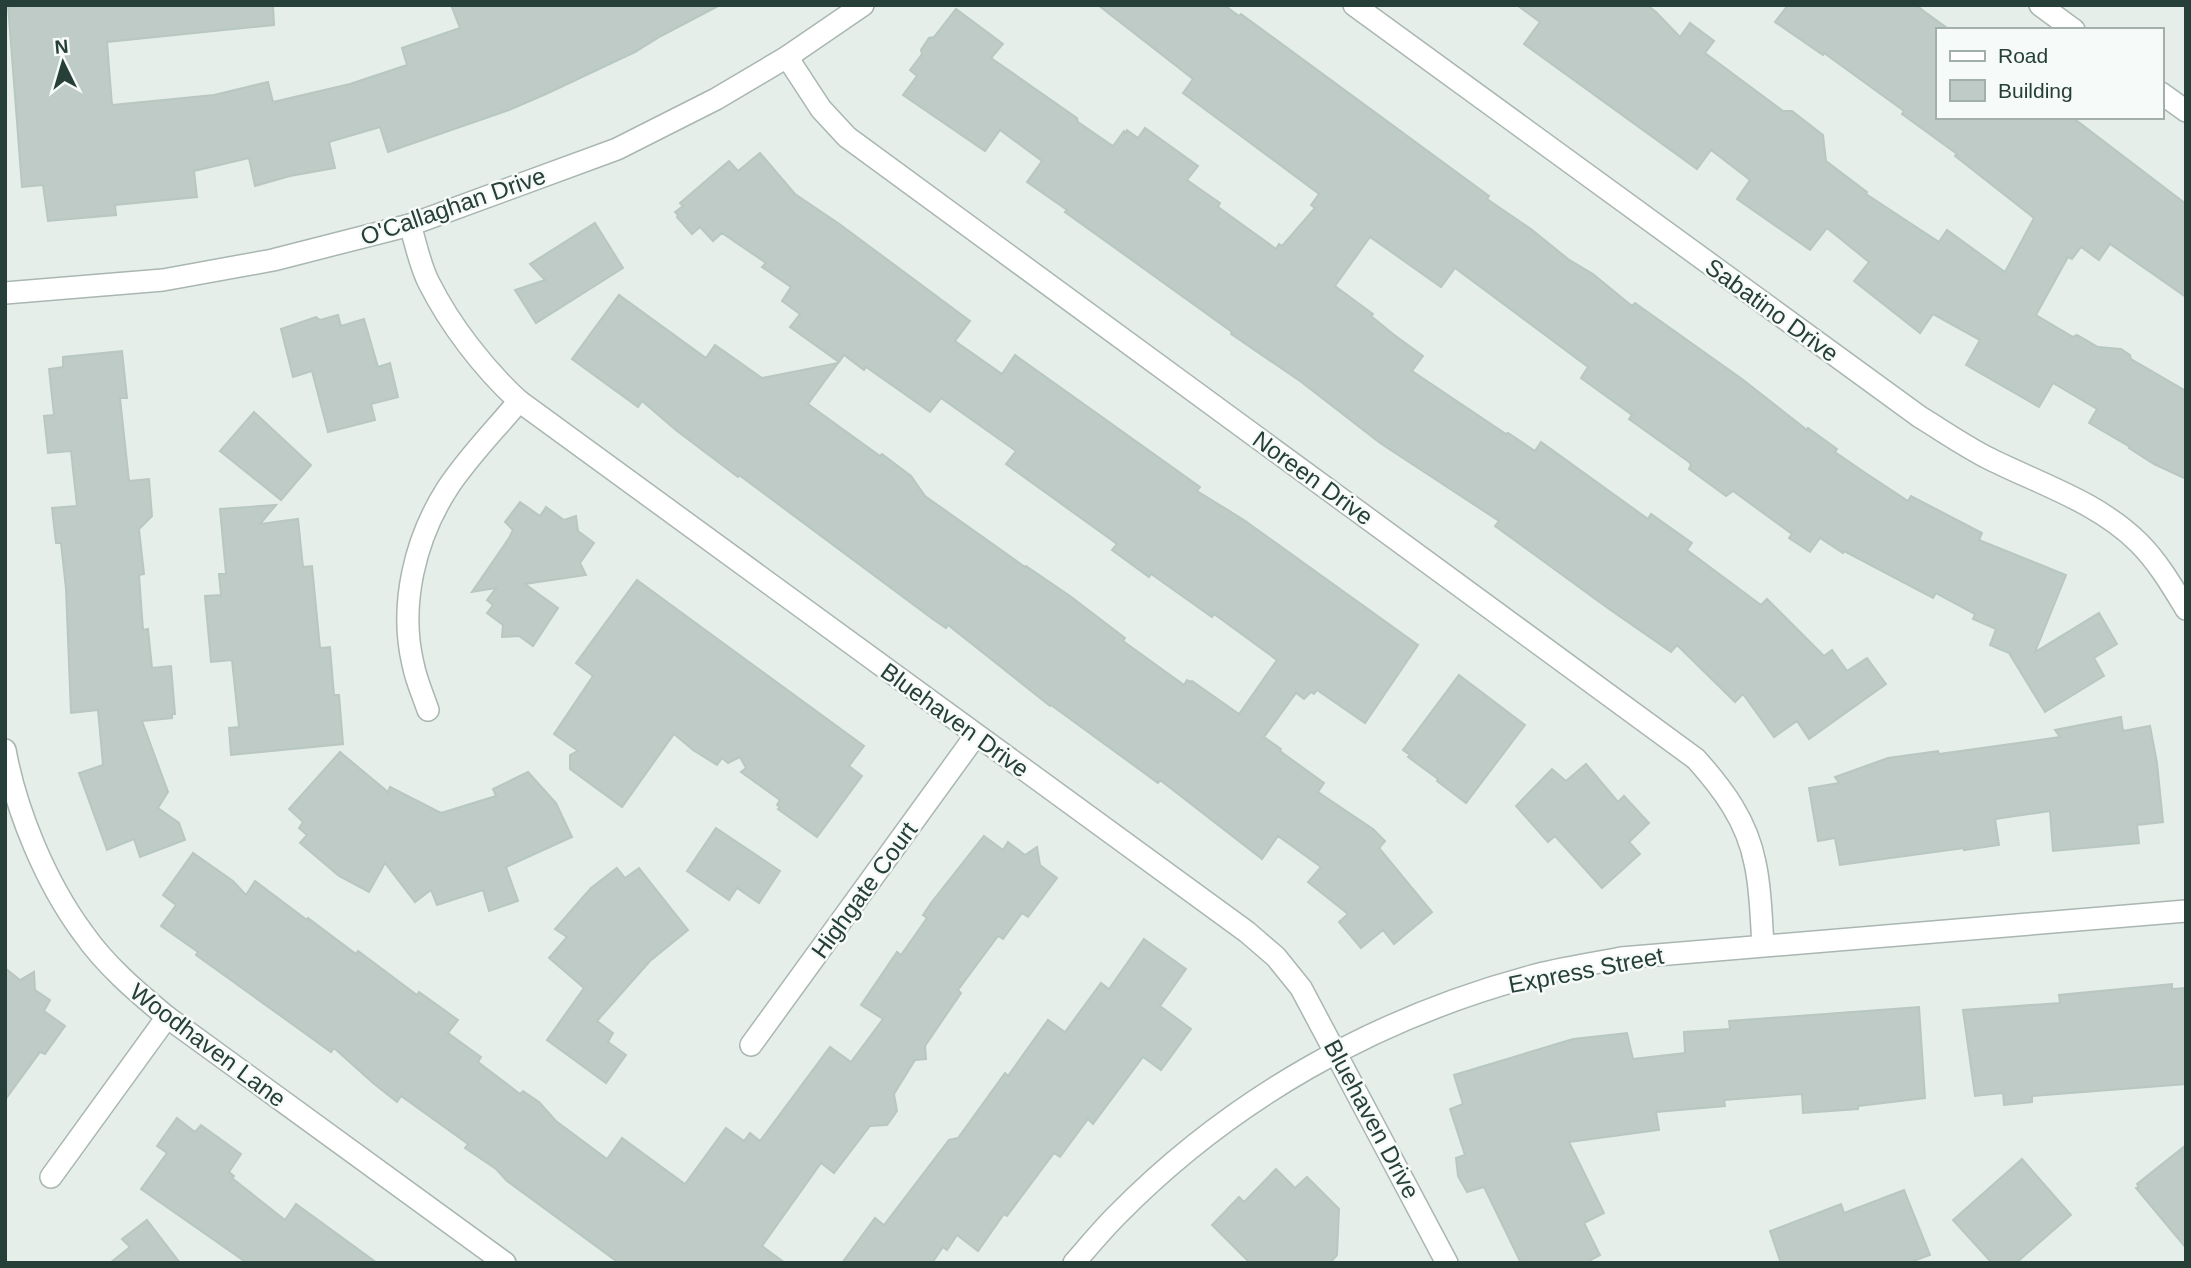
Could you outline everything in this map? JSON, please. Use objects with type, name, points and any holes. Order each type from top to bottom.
[{"type":"street","name":"O'Callaghan Drive","points":[[5,293],[163,279],[273,260],[410,225],[617,149],[716,99],[787,57],[863,5]]},
{"type":"street","name":"Sabatino Drive","points":[[1354,5],[1920,417],[1988,458],[2070,496],[2105,516],[2139,543],[2161,569],[2186,609]]},
{"type":"street","points":[[2040,5],[2071,28]]},
{"type":"street","name":"Noreen Drive","points":[[787,57],[821,109],[847,137],[1696,759],[1723,789],[1742,821],[1755,863],[1763,945]]},
{"type":"street","points":[[2163,94],[2186,111]]},
{"type":"street","name":"Bluehaven Drive","points":[[410,225],[428,282],[465,340],[500,384],[519,401],[1247,932],[1276,957],[1301,988],[1447,1263]]},
{"type":"street","points":[[428,710],[412,663],[408,616],[412,571],[426,528],[448,488],[519,401]]},
{"type":"street","name":"Highgate Court","points":[[751,1045],[976,735]]},
{"type":"street","name":"Woodhaven Lane","points":[[5,750],[10,776],[51,882],[91,943],[124,981],[167,1017],[505,1263]]},
{"type":"street","name":"Express Street","points":[[1074,1263],[1116,1215],[1188,1149],[1260,1096],[1336,1051],[1450,1001],[1534,975],[1621,958],[2186,911]]},
{"type":"street","points":[[51,1177],[167,1017]]},
{"type":"building","points":[[8,5],[273,5],[274,25],[107,42],[112,105],[214,95],[268,82],[273,102],[350,84],[407,65],[402,48],[460,28],[451,5],[720,5],[635,52],[546,94],[509,110],[388,152],[380,127],[329,142],[335,168],[255,186],[249,158],[194,171],[197,197],[115,205],[116,215],[48,221],[43,185],[22,187]]},
{"type":"building","points":[[1098,5],[1224,5],[1239,16],[1241,14],[1489,196],[1487,199],[1568,259],[1593,274],[1632,306],[1635,303],[1742,379],[1864,472],[1908,501],[1911,496],[1982,533],[1979,540],[2066,575],[2035,652],[2099,613],[2117,644],[2094,658],[2104,676],[2045,712],[2009,653],[1990,645],[1996,629],[1973,619],[1975,614],[1936,593],[1933,598],[1844,551],[1843,553],[1820,538],[1810,552],[1789,538],[1792,534],[1733,491],[1726,496],[1689,469],[1689,462],[1629,419],[1632,415],[1581,378],[1588,367],[1455,268],[1441,287],[1370,237],[1335,286],[1423,356],[1412,371],[1535,451],[1541,442],[1648,519],[1651,514],[1692,543],[1687,550],[1761,605],[1767,599],[1824,656],[1832,650],[1847,671],[1867,658],[1886,684],[1809,739],[1797,721],[1774,737],[1743,694],[1735,702],[1677,645],[1671,652],[1609,609],[1495,526],[1499,521],[1380,443],[1300,381],[1231,334],[1232,332],[1065,212],[1067,210],[1027,182],[1042,161],[1000,130],[985,151],[903,95],[917,76],[910,70],[922,54],[921,50],[956,9],[1003,44],[991,58],[1077,118],[1078,122],[1113,146],[1124,131],[1126,133],[1127,130],[1138,138],[1145,128],[1198,166],[1187,180],[1220,203],[1218,207],[1276,249],[1279,244],[1282,246],[1315,208],[1311,205],[1319,194],[1183,93],[1193,79]]},
{"type":"building","points":[[1517,5],[1647,5],[1680,37],[1690,23],[1714,41],[1705,53],[1783,111],[1792,111],[1823,135],[1826,161],[1867,192],[1866,194],[1939,242],[1947,230],[2005,272],[2034,218],[1955,156],[1957,154],[1902,114],[1904,111],[1824,53],[1823,55],[1775,22],[1788,5],[1916,5],[1947,28],[1936,28],[1936,119],[2075,119],[2186,204],[2186,297],[2110,244],[2099,260],[2081,247],[2072,259],[2068,257],[2036,315],[2073,337],[2077,335],[2098,347],[2121,349],[2130,355],[2131,359],[2186,391],[2186,479],[2154,464],[2089,423],[2097,409],[2053,383],[2039,407],[1966,365],[1980,340],[1933,314],[1920,333],[1854,281],[1869,262],[1827,228],[1810,250],[1737,199],[1750,180],[1711,150],[1697,169],[1524,44],[1540,22]]},
{"type":"building","points":[[760,153],[795,194],[970,321],[955,341],[1002,374],[1015,355],[1200,487],[1197,491],[1244,520],[1418,645],[1365,723],[1317,690],[1304,699],[1296,693],[1264,737],[1324,783],[1318,792],[1373,829],[1385,841],[1379,848],[1432,912],[1394,944],[1383,930],[1361,948],[1339,922],[1348,914],[1308,882],[1321,867],[1278,836],[1262,859],[1160,780],[1158,783],[1050,706],[948,625],[946,628],[934,620],[739,475],[738,477],[642,401],[638,407],[572,359],[619,295],[706,358],[715,345],[762,378],[838,363],[808,404],[880,456],[882,454],[911,476],[925,496],[1070,596],[1125,638],[1123,641],[1184,685],[1187,680],[1192,681],[1239,714],[1277,660],[1214,614],[1212,617],[1112,550],[1117,544],[1006,464],[1016,451],[941,398],[930,412],[866,367],[864,370],[844,355],[839,362],[790,327],[800,314],[782,301],[791,287],[762,267],[766,263],[722,233],[713,241],[700,227],[692,234],[677,217],[675,212],[683,206],[680,203],[729,161],[738,171]]},
{"type":"building","points":[[595,223],[623,268],[536,323],[515,290],[545,280],[530,264]]},
{"type":"building","points":[[338,315],[341,326],[364,319],[378,367],[390,363],[398,397],[371,404],[375,420],[328,432],[312,371],[293,377],[281,329],[316,317],[320,320]]},
{"type":"building","points":[[122,351],[127,398],[120,398],[129,481],[149,479],[152,516],[139,529],[144,574],[139,575],[143,630],[148,629],[152,668],[171,666],[175,714],[172,714],[172,718],[142,721],[168,792],[158,808],[179,823],[185,840],[140,857],[134,839],[107,850],[79,773],[103,765],[98,710],[71,713],[66,589],[61,543],[56,543],[52,508],[77,506],[71,451],[48,453],[44,416],[54,415],[49,369],[63,367],[63,357]]},
{"type":"building","points":[[254,412],[311,465],[281,500],[220,451]]},
{"type":"building","points":[[520,502],[540,516],[546,507],[564,520],[576,516],[578,531],[594,543],[580,563],[586,575],[525,584],[558,608],[533,646],[519,636],[502,637],[503,625],[487,613],[493,605],[487,600],[496,588],[472,592],[509,538],[513,530],[505,522]]},
{"type":"building","points":[[276,505],[260,524],[298,519],[303,567],[312,566],[320,648],[330,647],[334,695],[339,695],[343,744],[231,755],[229,728],[239,727],[232,660],[211,662],[205,596],[221,595],[219,574],[226,574],[220,509]]},
{"type":"building","points":[[637,580],[864,746],[849,766],[862,776],[817,837],[778,809],[780,800],[741,772],[746,768],[740,757],[728,763],[722,758],[717,765],[674,734],[622,807],[570,769],[570,755],[578,751],[554,734],[593,676],[576,663]]},
{"type":"building","points":[[1459,675],[1525,725],[1466,803],[1408,757],[1410,755],[1403,750]]},
{"type":"building","points":[[2121,717],[2123,731],[2150,726],[2157,763],[2163,822],[2137,825],[2139,843],[2053,851],[2050,811],[1995,819],[1999,845],[1964,850],[1840,865],[1835,838],[1818,841],[1809,788],[1839,783],[1835,777],[1888,758],[1938,751],[1939,754],[2060,737],[2055,730]]},
{"type":"building","points":[[340,752],[388,792],[390,787],[441,813],[496,796],[493,789],[528,772],[556,803],[572,837],[506,867],[518,901],[489,911],[483,890],[437,905],[431,890],[415,902],[385,863],[369,892],[339,876],[300,843],[307,835],[299,828],[303,822],[289,809]]},
{"type":"building","points":[[1586,764],[1618,802],[1624,796],[1649,823],[1629,842],[1640,854],[1602,888],[1555,836],[1548,842],[1516,806],[1552,769],[1566,781]]},
{"type":"building","points":[[716,828],[780,871],[759,903],[737,888],[729,900],[687,871]]},
{"type":"building","points":[[984,836],[1003,850],[1008,842],[1025,855],[1037,847],[1040,865],[1057,878],[1028,917],[1022,913],[1003,939],[998,936],[958,990],[961,993],[925,1046],[926,1059],[915,1060],[894,1094],[897,1111],[887,1125],[870,1126],[834,1173],[821,1163],[762,1246],[785,1263],[619,1263],[465,1148],[468,1144],[401,1096],[397,1102],[334,1048],[331,1052],[196,955],[198,952],[161,926],[176,905],[163,895],[193,853],[233,881],[246,895],[255,881],[356,954],[358,951],[417,995],[419,992],[458,1020],[448,1033],[481,1057],[478,1062],[520,1094],[523,1091],[539,1102],[556,1121],[607,1159],[622,1138],[685,1184],[726,1128],[744,1141],[750,1133],[760,1141],[830,1047],[851,1062],[883,1019],[861,1005],[897,952],[901,955],[927,918],[923,915],[931,903]]},
{"type":"building","points":[[617,868],[625,878],[639,868],[688,930],[650,961],[597,1021],[613,1033],[608,1042],[626,1055],[606,1083],[547,1040],[584,988],[549,958],[567,937],[555,929],[591,888]]},
{"type":"building","points":[[1144,939],[1186,969],[1160,1006],[1191,1029],[1161,1070],[1143,1057],[1093,1124],[1088,1119],[1060,1157],[1054,1153],[1007,1216],[1004,1214],[978,1251],[957,1235],[947,1250],[943,1247],[932,1263],[842,1263],[875,1218],[884,1225],[949,1140],[958,1138],[1005,1073],[1008,1076],[1048,1020],[1065,1032],[1101,983],[1109,989]]},
{"type":"building","points":[[5,968],[20,980],[34,972],[35,990],[50,1000],[44,1011],[65,1026],[45,1054],[40,1052],[5,1100]]},
{"type":"building","points":[[2172,984],[2172,989],[2186,988],[2186,1084],[2032,1096],[2032,1102],[2004,1105],[2003,1093],[1975,1096],[1963,1010],[2060,1003],[2059,995]]},
{"type":"building","points":[[1919,1007],[1925,1098],[1858,1106],[1858,1109],[1803,1113],[1802,1094],[1724,1100],[1725,1106],[1656,1112],[1659,1130],[1569,1142],[1604,1213],[1584,1223],[1600,1255],[1585,1263],[1521,1263],[1484,1187],[1467,1192],[1458,1176],[1456,1158],[1465,1155],[1450,1109],[1463,1104],[1454,1075],[1573,1039],[1627,1033],[1633,1059],[1685,1053],[1684,1032],[1730,1029],[1729,1021]]},
{"type":"building","points":[[177,1118],[195,1132],[201,1125],[241,1154],[229,1172],[234,1176],[232,1178],[285,1220],[296,1204],[377,1263],[247,1263],[141,1189],[167,1153],[157,1146]]},
{"type":"building","points":[[2186,1145],[2186,1248],[2136,1188],[2139,1187],[2137,1184]]},
{"type":"building","points":[[2022,1159],[2071,1215],[2016,1263],[1992,1263],[1953,1220]]},
{"type":"building","points":[[1276,1169],[1295,1188],[1307,1177],[1339,1209],[1337,1255],[1330,1263],[1250,1263],[1212,1225],[1239,1197],[1244,1202]]},
{"type":"building","points":[[1904,1190],[1930,1255],[1908,1263],[1781,1263],[1770,1231],[1841,1204],[1844,1213]]},
{"type":"building","points":[[147,1220],[180,1263],[110,1263],[130,1247],[122,1239]]}]
